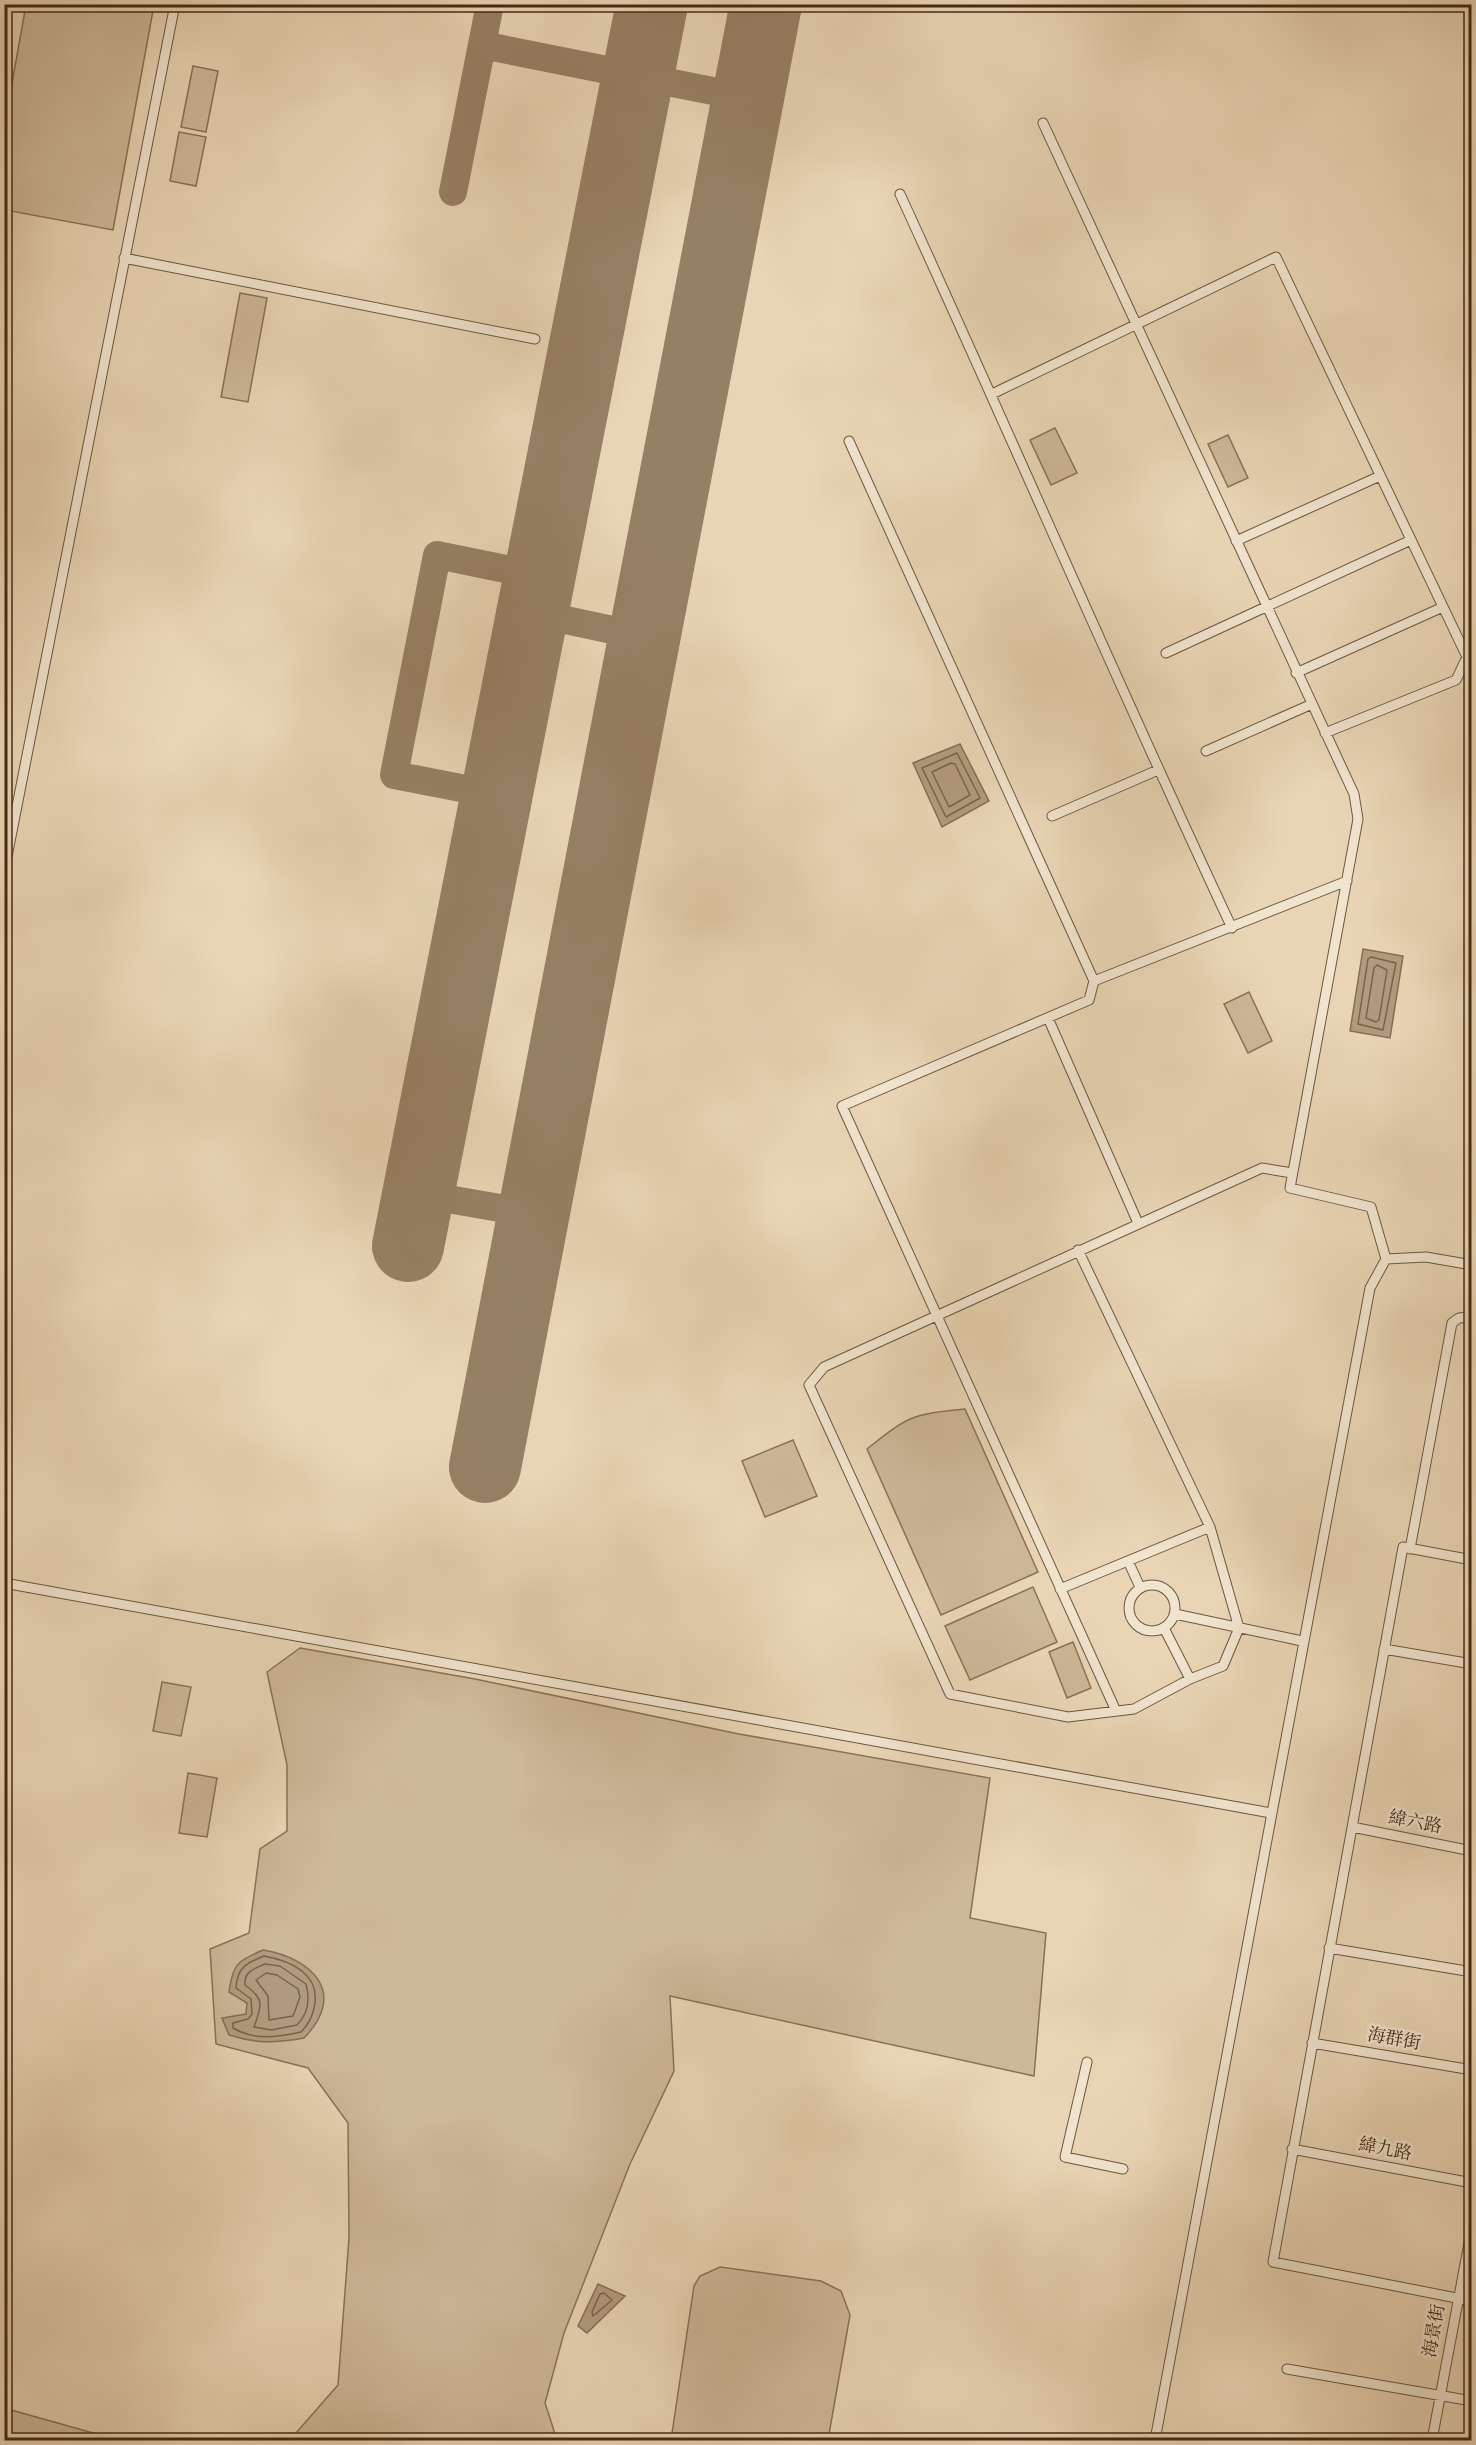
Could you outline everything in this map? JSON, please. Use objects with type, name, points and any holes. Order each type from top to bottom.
[{"type":"street","points":[[4,872],[175,4]]},
{"type":"street","points":[[1043,123],[1353,794],[1358,819],[1290,1188],[1371,1207],[1386,1259],[1370,1288],[1302,1641],[1155,2440]]},
{"type":"street","points":[[900,194],[992,393],[1158,770],[1232,928]]},
{"type":"street","points":[[992,393],[1276,257],[1467,657],[1456,680],[1325,733]]},
{"type":"street","points":[[124,258],[535,339]]},
{"type":"street","points":[[849,441],[1094,981],[1089,1000],[842,1106],[1116,1711]]},
{"type":"street","points":[[1236,541],[1380,476]]},
{"type":"street","points":[[1166,653],[1411,540]]},
{"type":"street","points":[[1296,673],[1443,607]]},
{"type":"street","points":[[1206,751],[1312,704]]},
{"type":"street","points":[[1052,816],[1158,770]]},
{"type":"street","points":[[1094,981],[1347,881]]},
{"type":"street","points":[[1048,1018],[1138,1223]]},
{"type":"street","points":[[1078,1250],[1210,1527],[1239,1628],[1224,1666],[1190,1678],[1134,1709],[1068,1717],[950,1694],[809,1385],[824,1367],[938,1316],[1078,1250],[1262,1167],[1292,1173]]},
{"type":"street","points":[[1386,1259],[1426,1257],[1472,1265]]},
{"type":"street","points":[[1472,1320],[1470,1317],[1459,1318],[1452,1323],[1384,1649],[1272,2262],[1472,2301]]},
{"type":"street","points":[[1060,1589],[1210,1527]]},
{"type":"street","points":[[1406,1548],[1472,1560]]},
{"type":"street","points":[[1128,1561],[1140,1587]]},
{"type":"street","points":[[4,1583],[1271,1813]]},
{"type":"street","points":[[1155,1584],[1169,1592],[1174,1598],[1175,1614],[1164,1628],[1150,1631],[1143,1629],[1132,1620],[1128,1605],[1134,1592],[1140,1587],[1155,1584]]},
{"type":"street","points":[[1175,1614],[1302,1641]]},
{"type":"street","points":[[1164,1628],[1190,1678]]},
{"type":"street","points":[[1384,1649],[1472,1664]]},
{"type":"street","name":"緯六路","points":[[1352,1827],[1472,1851]]},
{"type":"street","points":[[1329,1948],[1472,1972]]},
{"type":"street","name":"海群街","points":[[1312,2043],[1472,2070]]},
{"type":"street","points":[[1087,2062],[1065,2157],[1123,2169]]},
{"type":"street","name":"緯九路","points":[[1292,2149],[1472,2184]]},
{"type":"street","name":"海景街","points":[[1432,2440],[1472,2227]]},
{"type":"street","points":[[1287,2368],[1472,2400]]},
{"type":"shaded area","points":[[26,5],[154,5],[113,230],[5,210],[5,122]]},
{"type":"shaded area","points":[[193,66],[218,71],[206,132],[181,127]]},
{"type":"shaded area","points":[[179,132],[206,137],[196,186],[170,181]]},
{"type":"shaded area","points":[[240,293],[267,298],[248,402],[221,397]]},
{"type":"shaded area","points":[[1055,428],[1077,473],[1051,485],[1030,440]]},
{"type":"shaded area","points":[[1228,435],[1248,478],[1228,487],[1208,444]]},
{"type":"shaded area","points":[[1249,992],[1272,1041],[1248,1053],[1224,1004]]},
{"type":"shaded area","points":[[965,1409],[1038,1572],[941,1615],[867,1449],[912,1418]]},
{"type":"shaded area","points":[[793,1440],[817,1496],[765,1517],[742,1461]]},
{"type":"shaded area","points":[[1033,1587],[1057,1642],[970,1680],[945,1626]]},
{"type":"shaded area","points":[[1073,1642],[1091,1688],[1067,1698],[1049,1652]]},
{"type":"shaded area","points":[[300,1648],[475,1679],[739,1734],[990,1778],[970,1918],[1046,1933],[1034,2076],[670,1996],[674,2071],[630,2164],[564,2333],[545,2403],[557,2440],[5,2440],[4,2408],[104,2436],[218,2439],[296,2433],[338,2385],[349,2238],[348,2123],[308,2068],[216,2044],[210,1949],[249,1933],[260,1849],[287,1831],[287,1765],[267,1672]]},
{"type":"shaded area","points":[[162,1682],[191,1687],[181,1736],[153,1731]]},
{"type":"shaded area","points":[[188,1773],[217,1778],[207,1837],[179,1833]]},
{"type":"shaded area","points":[[720,2267],[821,2281],[841,2291],[850,2315],[828,2440],[671,2440],[694,2286],[700,2276]]},
{"type":"water","points":[[960,744],[989,801],[942,827],[913,763]]},
{"type":"water","points":[[1363,949],[1403,956],[1390,1038],[1350,1031]]},
{"type":"water","points":[[263,1950],[281,1954],[296,1961],[309,1969],[318,1980],[323,1992],[323,2006],[317,2022],[304,2038],[266,2042],[229,2035],[222,2018],[246,2014],[247,2003],[229,1992],[232,1975],[242,1961]]},
{"type":"water","points":[[598,2284],[625,2296],[587,2333],[578,2326]]},
{"type":"taxiway","points":[[453,192],[490,4]]},
{"type":"taxiway","points":[[482,45],[748,98]]},
{"type":"taxiway","points":[[497,795],[394,775],[437,555],[540,576]]},
{"type":"taxiway","points":[[533,613],[645,637]]},
{"type":"taxiway","points":[[419,1194],[534,1214]]},
{"type":"runway","points":[[408,1246],[652,4]]},
{"type":"runway","points":[[485,1467],[766,4]]}]
